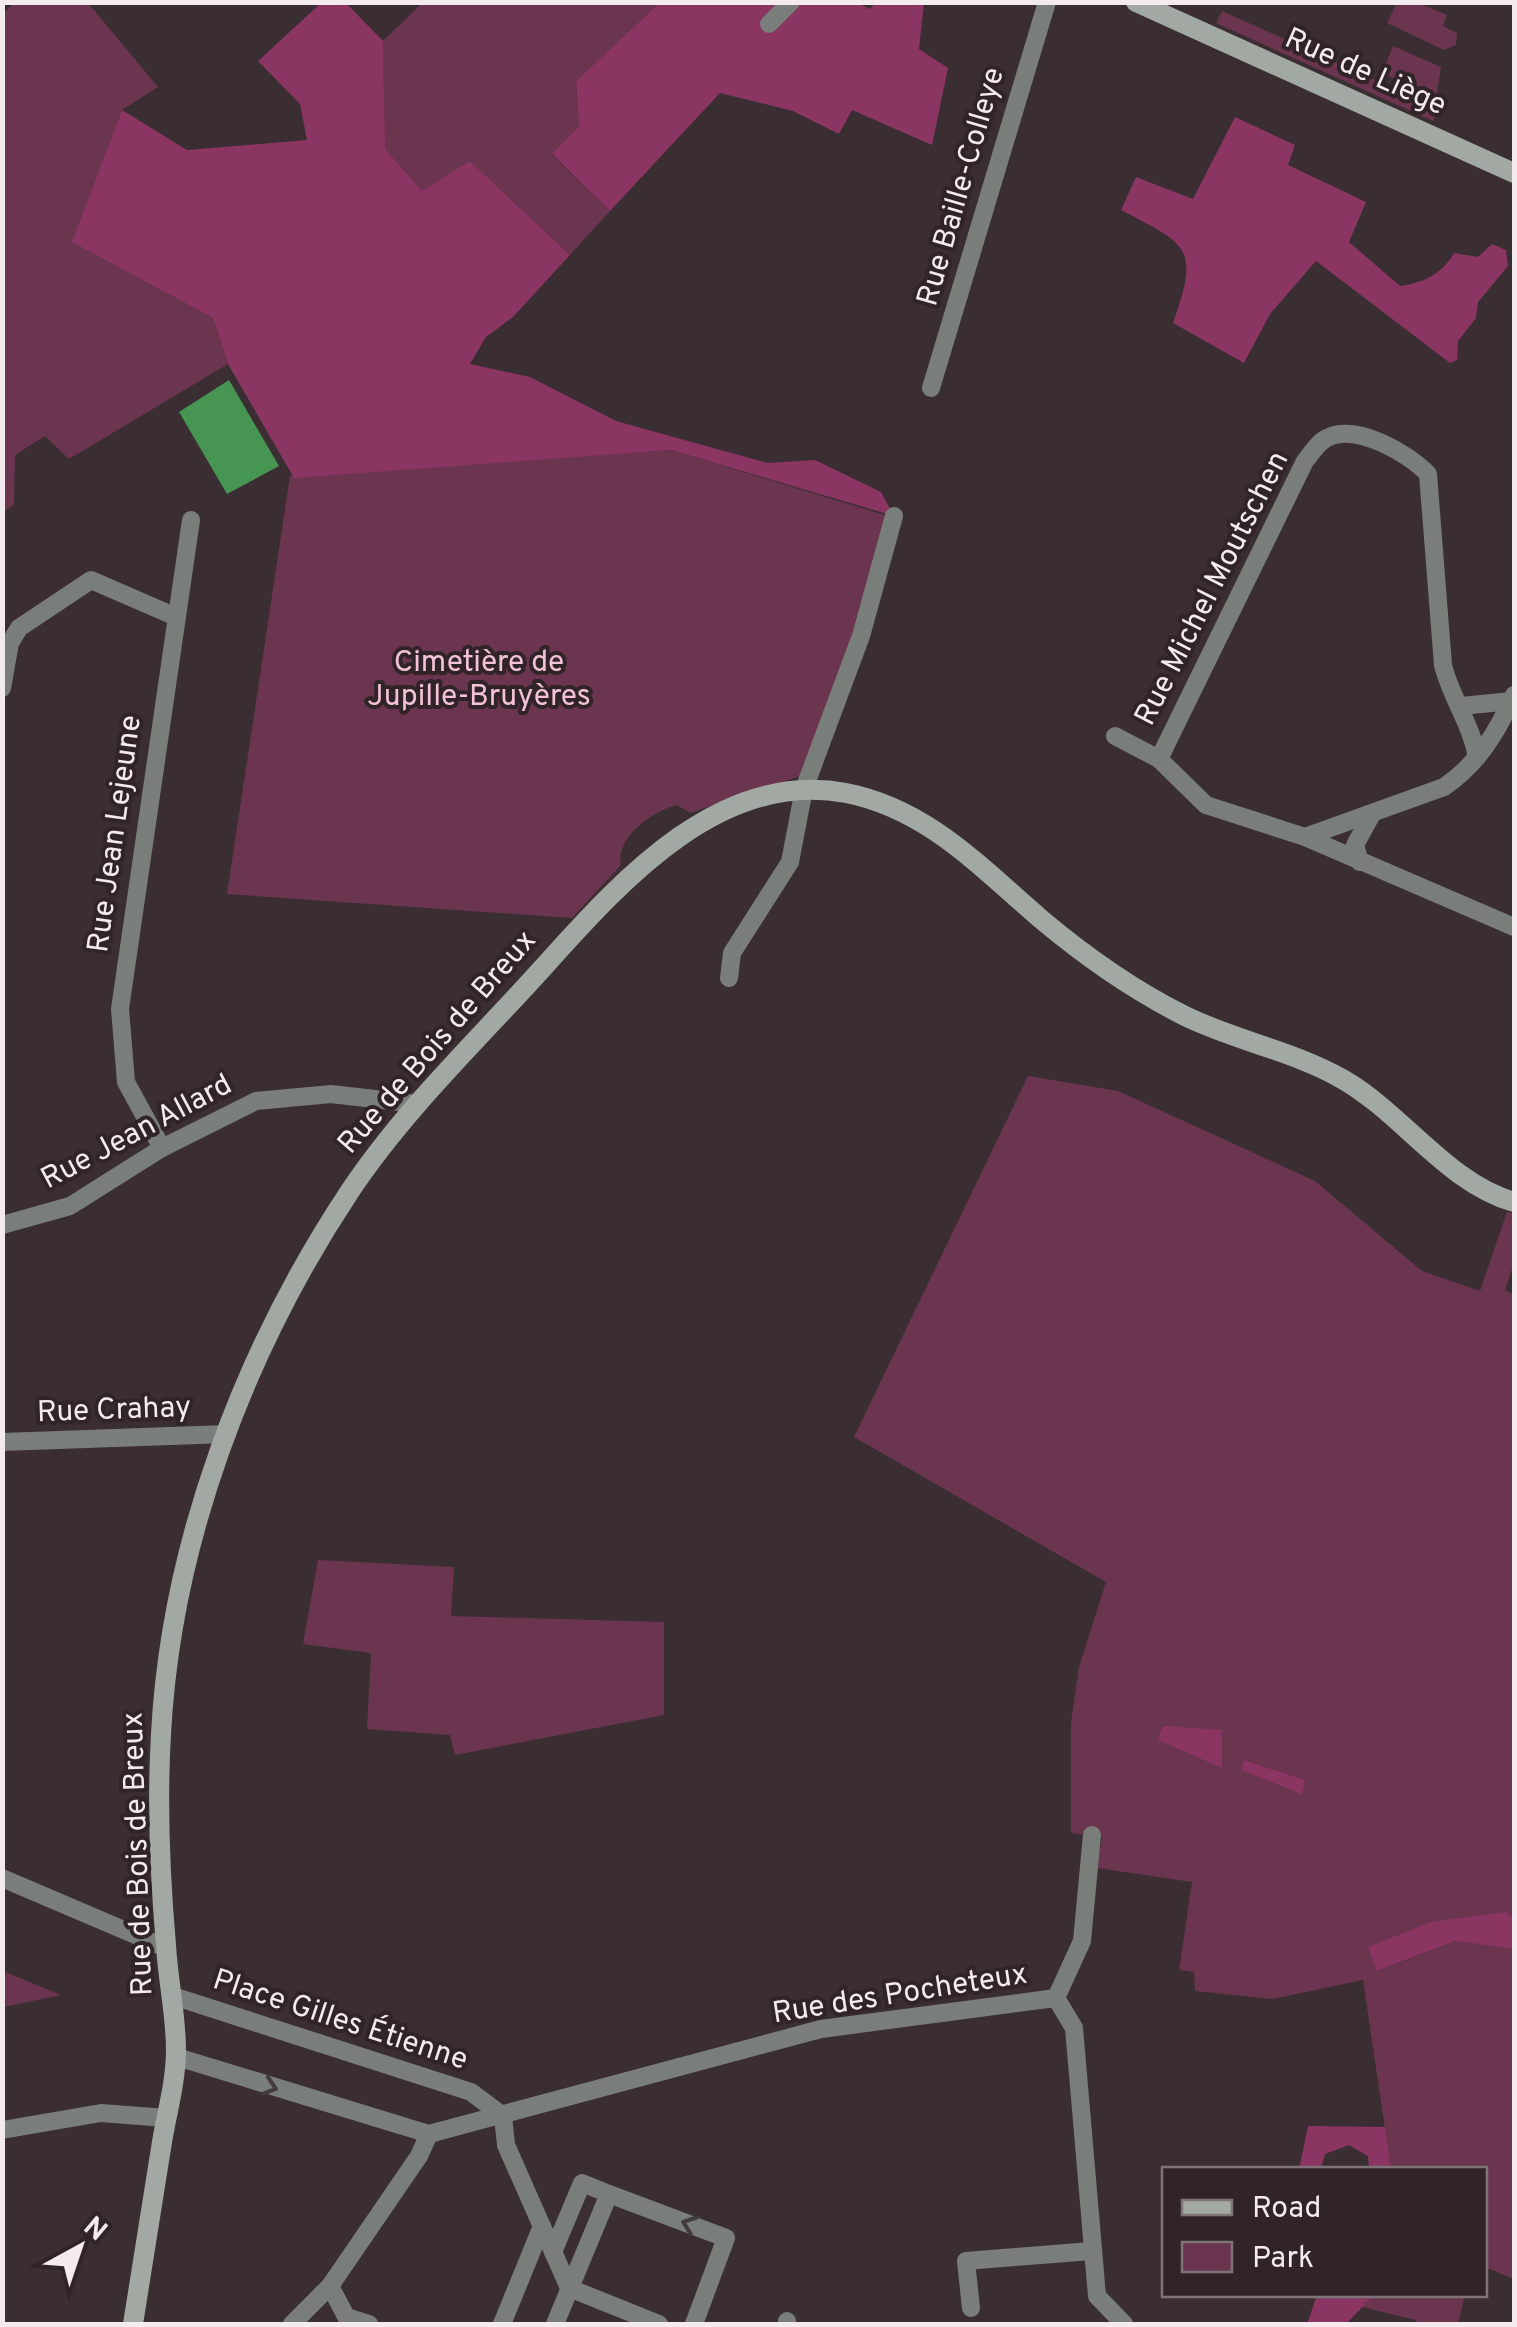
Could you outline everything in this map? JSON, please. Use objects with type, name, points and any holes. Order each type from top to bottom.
[{"type":"street","points":[[769,24],[792,2]]},
{"type":"street","name":"Rue Baille-Colleye","points":[[931,388],[1047,2]]},
{"type":"street","name":"Rue de Liège","points":[[1136,2],[1514,173]]},
{"type":"street","name":"Rue Michel Moutschen","points":[[1159,759],[1305,461],[1324,438],[1347,432],[1412,457],[1428,474],[1443,665],[1449,688],[1462,706],[1477,757]]},
{"type":"street","points":[[728,978],[732,953],[790,862],[804,789],[861,636],[894,516]]},
{"type":"street","name":"Rue Jean Lejeune","points":[[162,1148],[126,1082],[120,1009],[190,520]]},
{"type":"street","points":[[2,688],[10,643],[19,628],[91,580],[174,616]]},
{"type":"street","points":[[1462,706],[1513,698]]},
{"type":"street","points":[[1304,837],[1372,816],[1444,787],[1497,732],[1513,698]]},
{"type":"street","name":"Rue Michel Moutschen","points":[[1115,736],[1159,759],[1206,804],[1304,837],[1514,928]]},
{"type":"street","name":"Rue de Bois de Breux","points":[[133,2324],[176,2057],[166,1948],[160,1738],[168,1666],[193,1542],[227,1434],[261,1348],[352,1188],[418,1104],[602,902],[662,848],[721,813],[804,789],[847,794],[912,814],[971,856],[1046,924],[1116,976],[1186,1017],[1343,1079],[1442,1160],[1493,1196],[1514,1202]]},
{"type":"street","points":[[1360,862],[1355,844],[1372,816]]},
{"type":"street","name":"Rue Jean Allard","points":[[2,1225],[70,1206],[162,1148],[256,1101],[331,1094],[418,1104]]},
{"type":"street","name":"Rue Crahay","points":[[2,1442],[227,1434]]},
{"type":"street","points":[[1056,1998],[1082,1941],[1092,1836]]},
{"type":"street","points":[[2,1878],[166,1948]]},
{"type":"street","name":"Place Gilles Étienne","points":[[173,1996],[472,2092],[503,2116]]},
{"type":"street","name":"Rue des Pocheteux","points":[[503,2116],[601,2085],[821,2029],[1056,1998],[1074,2028],[1097,2296],[1124,2324]]},
{"type":"street","points":[[176,2057],[428,2134],[503,2116],[506,2145],[570,2288],[659,2324]]},
{"type":"street","points":[[2,2130],[100,2113],[166,2118]]},
{"type":"street","points":[[292,2324],[330,2286],[419,2156],[428,2134]]},
{"type":"street","points":[[553,2252],[582,2183],[726,2238],[694,2324]]},
{"type":"street","points":[[554,2324],[609,2194]]},
{"type":"street","points":[[502,2324],[542,2226]]},
{"type":"street","points":[[971,2308],[966,2261],[1091,2251]]},
{"type":"street","points":[[330,2286],[350,2321],[369,2324]]},
{"type":"green space","points":[[14,3],[88,3],[158,87],[122,110],[73,242],[213,318],[228,364],[69,459],[45,436],[15,455],[14,504],[3,513],[3,14]]},
{"type":"green space","points":[[422,3],[659,3],[576,81],[579,126],[552,155],[610,211],[570,255],[471,162],[422,191],[384,149],[383,41]]},
{"type":"green space","points":[[1397,3],[1418,3],[1447,15],[1443,26],[1457,33],[1456,45],[1444,50],[1387,23]]},
{"type":"green space","points":[[1222,11],[1431,105],[1433,98],[1382,73],[1393,46],[1441,67],[1437,92],[1444,96],[1433,121],[1216,23]]},
{"type":"green space","name":"Cimetière de Jupille-Bruyères","points":[[671,450],[888,516],[839,680],[800,776],[690,813],[677,805],[647,819],[624,845],[621,865],[572,918],[227,894],[290,476]]},
{"type":"green space","points":[[1028,1076],[1118,1091],[1315,1181],[1422,1271],[1480,1291],[1507,1212],[1514,1214],[1514,1263],[1505,1290],[1514,1294],[1514,1919],[1505,1912],[1378,1971],[1455,1941],[1514,1949],[1514,2279],[1487,2268],[1487,2167],[1391,2167],[1363,1980],[1273,1999],[1195,1991],[1194,1972],[1179,1970],[1192,1882],[1097,1868],[1102,1837],[1071,1833],[1071,1722],[1079,1667],[1106,1582],[854,1437]],"holes":[[[1244,1760],[1304,1780],[1302,1793],[1241,1769]]]},
{"type":"green space","points":[[318,1560],[454,1567],[451,1616],[664,1622],[664,1715],[455,1755],[450,1735],[367,1729],[371,1653],[303,1644]]},
{"type":"green space","points":[[3,1971],[61,1995],[3,2007]]},
{"type":"green space","points":[[1371,2297],[1465,2297],[1458,2324],[1415,2324],[1416,2320],[1362,2307]]},
{"type":"shaded area","points":[[855,2],[870,9],[875,3],[924,3],[919,49],[948,68],[932,145],[852,110],[839,134],[793,111],[720,93],[610,211],[552,154],[579,126],[576,81],[659,3]]},
{"type":"shaded area","points":[[321,3],[346,3],[383,41],[385,149],[422,191],[470,161],[570,255],[513,317],[486,337],[470,364],[530,377],[616,421],[768,463],[815,460],[881,492],[894,516],[671,450],[294,478],[228,364],[213,318],[72,242],[122,110],[187,150],[307,140],[300,104],[258,61]]},
{"type":"shaded area","points":[[1235,117],[1295,145],[1288,165],[1366,202],[1349,242],[1400,286],[1431,276],[1454,253],[1478,257],[1492,244],[1506,250],[1508,266],[1478,302],[1476,318],[1458,341],[1457,360],[1450,363],[1316,261],[1270,314],[1244,363],[1173,323],[1186,278],[1182,251],[1161,232],[1121,210],[1136,177],[1193,199]]},
{"type":"shaded area","points":[[229,380],[279,466],[227,494],[179,412]]},
{"type":"shaded area","points":[[1163,1726],[1222,1730],[1222,1768],[1158,1740]]},
{"type":"shaded area","points":[[1244,1760],[1305,1780],[1302,1794],[1241,1770]]},
{"type":"shaded area","points":[[1506,1912],[1514,1919],[1514,1949],[1455,1941],[1377,1971],[1368,1947],[1431,1922]]},
{"type":"shaded area","points":[[1308,2126],[1385,2127],[1391,2167],[1369,2167],[1368,2156],[1349,2145],[1325,2154],[1322,2167],[1299,2167]]},
{"type":"shaded area","points":[[1316,2297],[1372,2297],[1346,2324],[1307,2324]]}]
